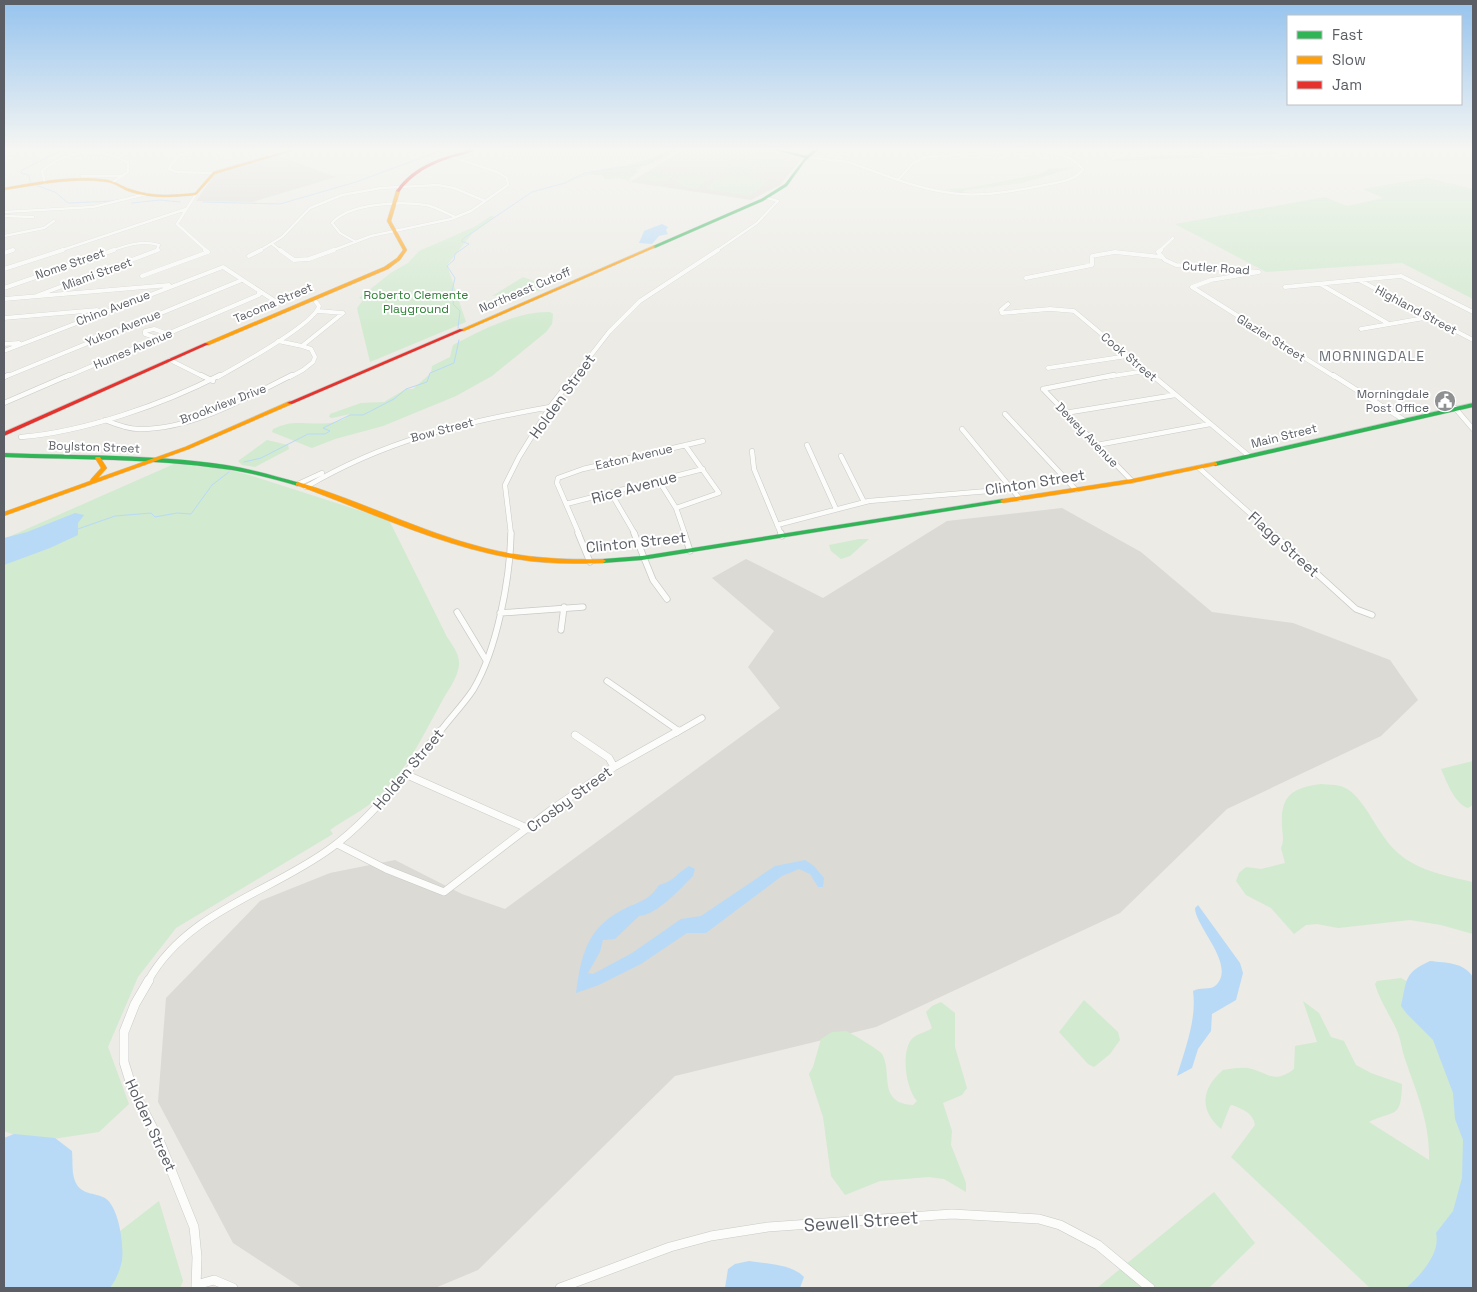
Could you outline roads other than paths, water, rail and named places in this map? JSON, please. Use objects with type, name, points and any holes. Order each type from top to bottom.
[{"type":"main road","name":"Tacoma Street","points":[[4,434],[170,360],[386,268],[399,259],[405,250],[389,221],[393,210]]},
{"type":"main road","name":"Northeast Cutoff","points":[[4,514],[187,448],[743,210]]},
{"type":"main road","name":"Main Street","points":[[1100,486],[1199,468],[1473,404]]},
{"type":"main road","points":[[184,462],[181,456],[187,448]]},
{"type":"main road","name":"Boylston Street","points":[[4,455],[184,462]]},
{"type":"main road","points":[[89,483],[104,468],[98,458]]},
{"type":"main road","name":"Clinton Street","points":[[184,462],[237,468],[302,485],[448,538],[510,555],[539,560],[590,562],[645,558],[1100,486]]},
{"type":"street","points":[[4,212],[64,210]]},
{"type":"street","points":[[4,269],[182,210]]},
{"type":"street","points":[[142,276],[208,252],[177,224],[185,210]]},
{"type":"street","points":[[249,256],[282,237],[307,210]]},
{"type":"street","points":[[351,210],[335,218],[332,223],[335,230],[354,241]]},
{"type":"street","points":[[439,210],[455,217]]},
{"type":"street","points":[[272,244],[290,259],[299,261],[312,258],[354,241],[455,217],[468,210]]},
{"type":"street","name":"Holden Street","points":[[196,1287],[194,1227],[159,1140],[128,1075],[123,1045],[127,1022],[153,972],[185,935],[227,907],[290,874],[337,844],[365,818],[405,774],[464,702],[473,689],[486,660],[500,613],[510,555],[511,524],[505,485],[519,457],[550,407],[609,332],[640,301],[757,223],[765,210]]},
{"type":"street","points":[[4,216],[33,217]]},
{"type":"street","points":[[4,236],[44,228],[54,221]]},
{"type":"street","name":"Cutler Road","points":[[1173,238],[1159,249],[1161,256],[1172,264],[1185,267],[1259,272],[1226,276],[1193,286]]},
{"type":"street","name":"Nome Street","points":[[4,288],[130,244],[155,243],[159,245],[157,251]]},
{"type":"street","points":[[4,253],[13,250]]},
{"type":"street","name":"Miami Street","points":[[36,296],[157,251]]},
{"type":"street","points":[[1026,278],[1088,266],[1092,264],[1092,256],[1104,252],[1161,256]]},
{"type":"street","name":"Chino Avenue","points":[[4,351],[223,267],[242,280]]},
{"type":"street","points":[[1285,287],[1403,277],[1473,312]]},
{"type":"street","points":[[242,280],[278,303]]},
{"type":"street","name":"Yukon Avenue","points":[[4,377],[242,280]]},
{"type":"street","name":"Highland Street","points":[[1359,280],[1473,340]]},
{"type":"street","points":[[1320,284],[1389,324]]},
{"type":"street","points":[[4,299],[173,285]]},
{"type":"street","name":"Glazier Street","points":[[1193,286],[1196,290],[1404,420]]},
{"type":"street","name":"Humes Avenue","points":[[4,403],[257,296],[259,291]]},
{"type":"street","points":[[316,302],[319,305],[318,311]]},
{"type":"street","name":"Cook Street","points":[[1008,304],[1001,310],[1002,313],[1050,309],[1074,310],[1249,456]]},
{"type":"street","points":[[4,318],[96,310],[104,312]]},
{"type":"street","points":[[21,437],[105,420],[150,406],[213,381],[254,358],[318,311],[343,313],[302,346],[278,341]]},
{"type":"street","points":[[1361,329],[1430,317]]},
{"type":"street","points":[[157,338],[145,334],[145,332],[154,329],[168,334]]},
{"type":"street","points":[[4,344],[27,342]]},
{"type":"street","name":"Brookview Drive","points":[[105,420],[129,428],[153,428],[216,409],[252,395],[307,367],[314,360],[314,353],[302,346]]},
{"type":"street","points":[[1048,368],[1127,356]]},
{"type":"street","points":[[170,360],[213,381]]},
{"type":"street","name":"Dewey Avenue","points":[[1132,481],[1043,389],[1082,380],[1145,371]]},
{"type":"street","points":[[1065,413],[1175,395]]},
{"type":"street","name":"Bow Street","points":[[302,485],[338,467],[438,428],[550,407]]},
{"type":"street","points":[[1455,408],[1473,429]]},
{"type":"street","points":[[1005,414],[1076,490]]},
{"type":"street","points":[[1097,446],[1210,424]]},
{"type":"street","points":[[962,429],[1020,498]]},
{"type":"street","name":"Eaton Avenue","points":[[566,504],[557,481],[565,474],[703,441]]},
{"type":"street","points":[[676,508],[719,493],[685,445]]},
{"type":"street","points":[[807,445],[836,509]]},
{"type":"street","points":[[752,452],[754,469],[782,536]]},
{"type":"street","points":[[841,456],[864,502]]},
{"type":"street","name":"Bow Street","points":[[302,485],[338,467]]},
{"type":"street","name":"Rice Avenue","points":[[566,504],[703,468]]},
{"type":"street","name":"Flagg Street","points":[[1199,468],[1356,609],[1372,615]]},
{"type":"street","points":[[659,481],[676,508],[690,550]]},
{"type":"street","name":"Clinton Street","points":[[777,526],[864,502],[900,497],[1012,489]]},
{"type":"street","points":[[611,493],[627,517],[645,558],[652,580],[667,599]]},
{"type":"street","points":[[566,504],[590,562]]},
{"type":"street","points":[[561,630],[564,607]]},
{"type":"street","points":[[500,613],[583,607]]},
{"type":"street","points":[[457,612],[486,660]]},
{"type":"street","points":[[607,681],[679,731]]},
{"type":"street","name":"Crosby Street","points":[[337,844],[386,869],[444,892],[614,767],[702,718]]},
{"type":"street","points":[[575,735],[609,758],[614,767]]},
{"type":"street","points":[[405,774],[529,828]]},
{"type":"street","name":"Sewell Street","points":[[560,1288],[612,1267],[670,1247],[711,1236],[768,1227],[952,1214],[1039,1219],[1060,1225],[1098,1245],[1150,1288]]},
{"type":"street","points":[[196,1287],[214,1280],[233,1288]]},
{"type":"water","points":[[662,224],[668,227],[666,230],[668,234],[659,236],[652,244],[639,243],[644,231]]},
{"type":"water","points":[[75,513],[84,515],[78,523],[78,535],[50,548],[4,565],[4,538],[27,532]]},
{"type":"water","points":[[805,860],[814,866],[824,878],[823,887],[818,887],[810,874],[799,869],[782,876],[706,933],[687,933],[641,964],[599,985],[576,993],[583,956],[587,945],[600,926],[622,910],[647,898],[659,885],[668,882],[685,868],[689,866],[695,869],[693,876],[668,900],[653,911],[639,916],[615,939],[603,940],[600,952],[588,973],[593,974],[632,953],[681,919],[701,916],[775,866]]},
{"type":"water","points":[[1198,905],[1240,963],[1243,973],[1236,1000],[1212,1014],[1211,1031],[1198,1049],[1192,1068],[1177,1076],[1192,1023],[1193,991],[1213,987],[1221,978],[1222,968],[1219,958],[1197,916],[1195,908]]},
{"type":"water","points":[[1430,961],[1459,966],[1464,968],[1473,977],[1473,1288],[1406,1288],[1428,1264],[1437,1241],[1436,1233],[1453,1211],[1462,1178],[1463,1140],[1455,1119],[1453,1093],[1433,1040],[1401,1006],[1404,989],[1411,973]]},
{"type":"water","points":[[14,1134],[55,1138],[72,1151],[73,1173],[77,1185],[83,1191],[102,1196],[114,1209],[120,1227],[122,1260],[116,1279],[110,1288],[4,1288],[4,1138]]},
{"type":"water","points":[[749,1261],[793,1269],[804,1277],[800,1288],[725,1288],[728,1269],[735,1264]]},
{"type":"waterway","points":[[458,328],[460,311],[453,304],[455,294],[452,291],[455,278],[447,266],[454,260],[455,254],[469,244],[461,241],[464,238],[505,210]]},
{"type":"waterway","points":[[244,462],[261,458],[308,434],[325,434],[330,431],[323,428],[350,415],[363,415],[394,399],[406,389],[427,382],[430,373],[454,363],[459,340]]},
{"type":"waterway","points":[[75,530],[115,516],[151,513],[155,517],[177,513],[191,514],[212,485],[229,472]]},
{"type":"place","name":"Morningdale Post Office","points":[[1445,401]]},
{"type":"district","name":"MORNINGDALE","points":[[1372,356]]},
{"type":"park label","name":"Roberto Clemente Playground","points":[[416,302]]}]
